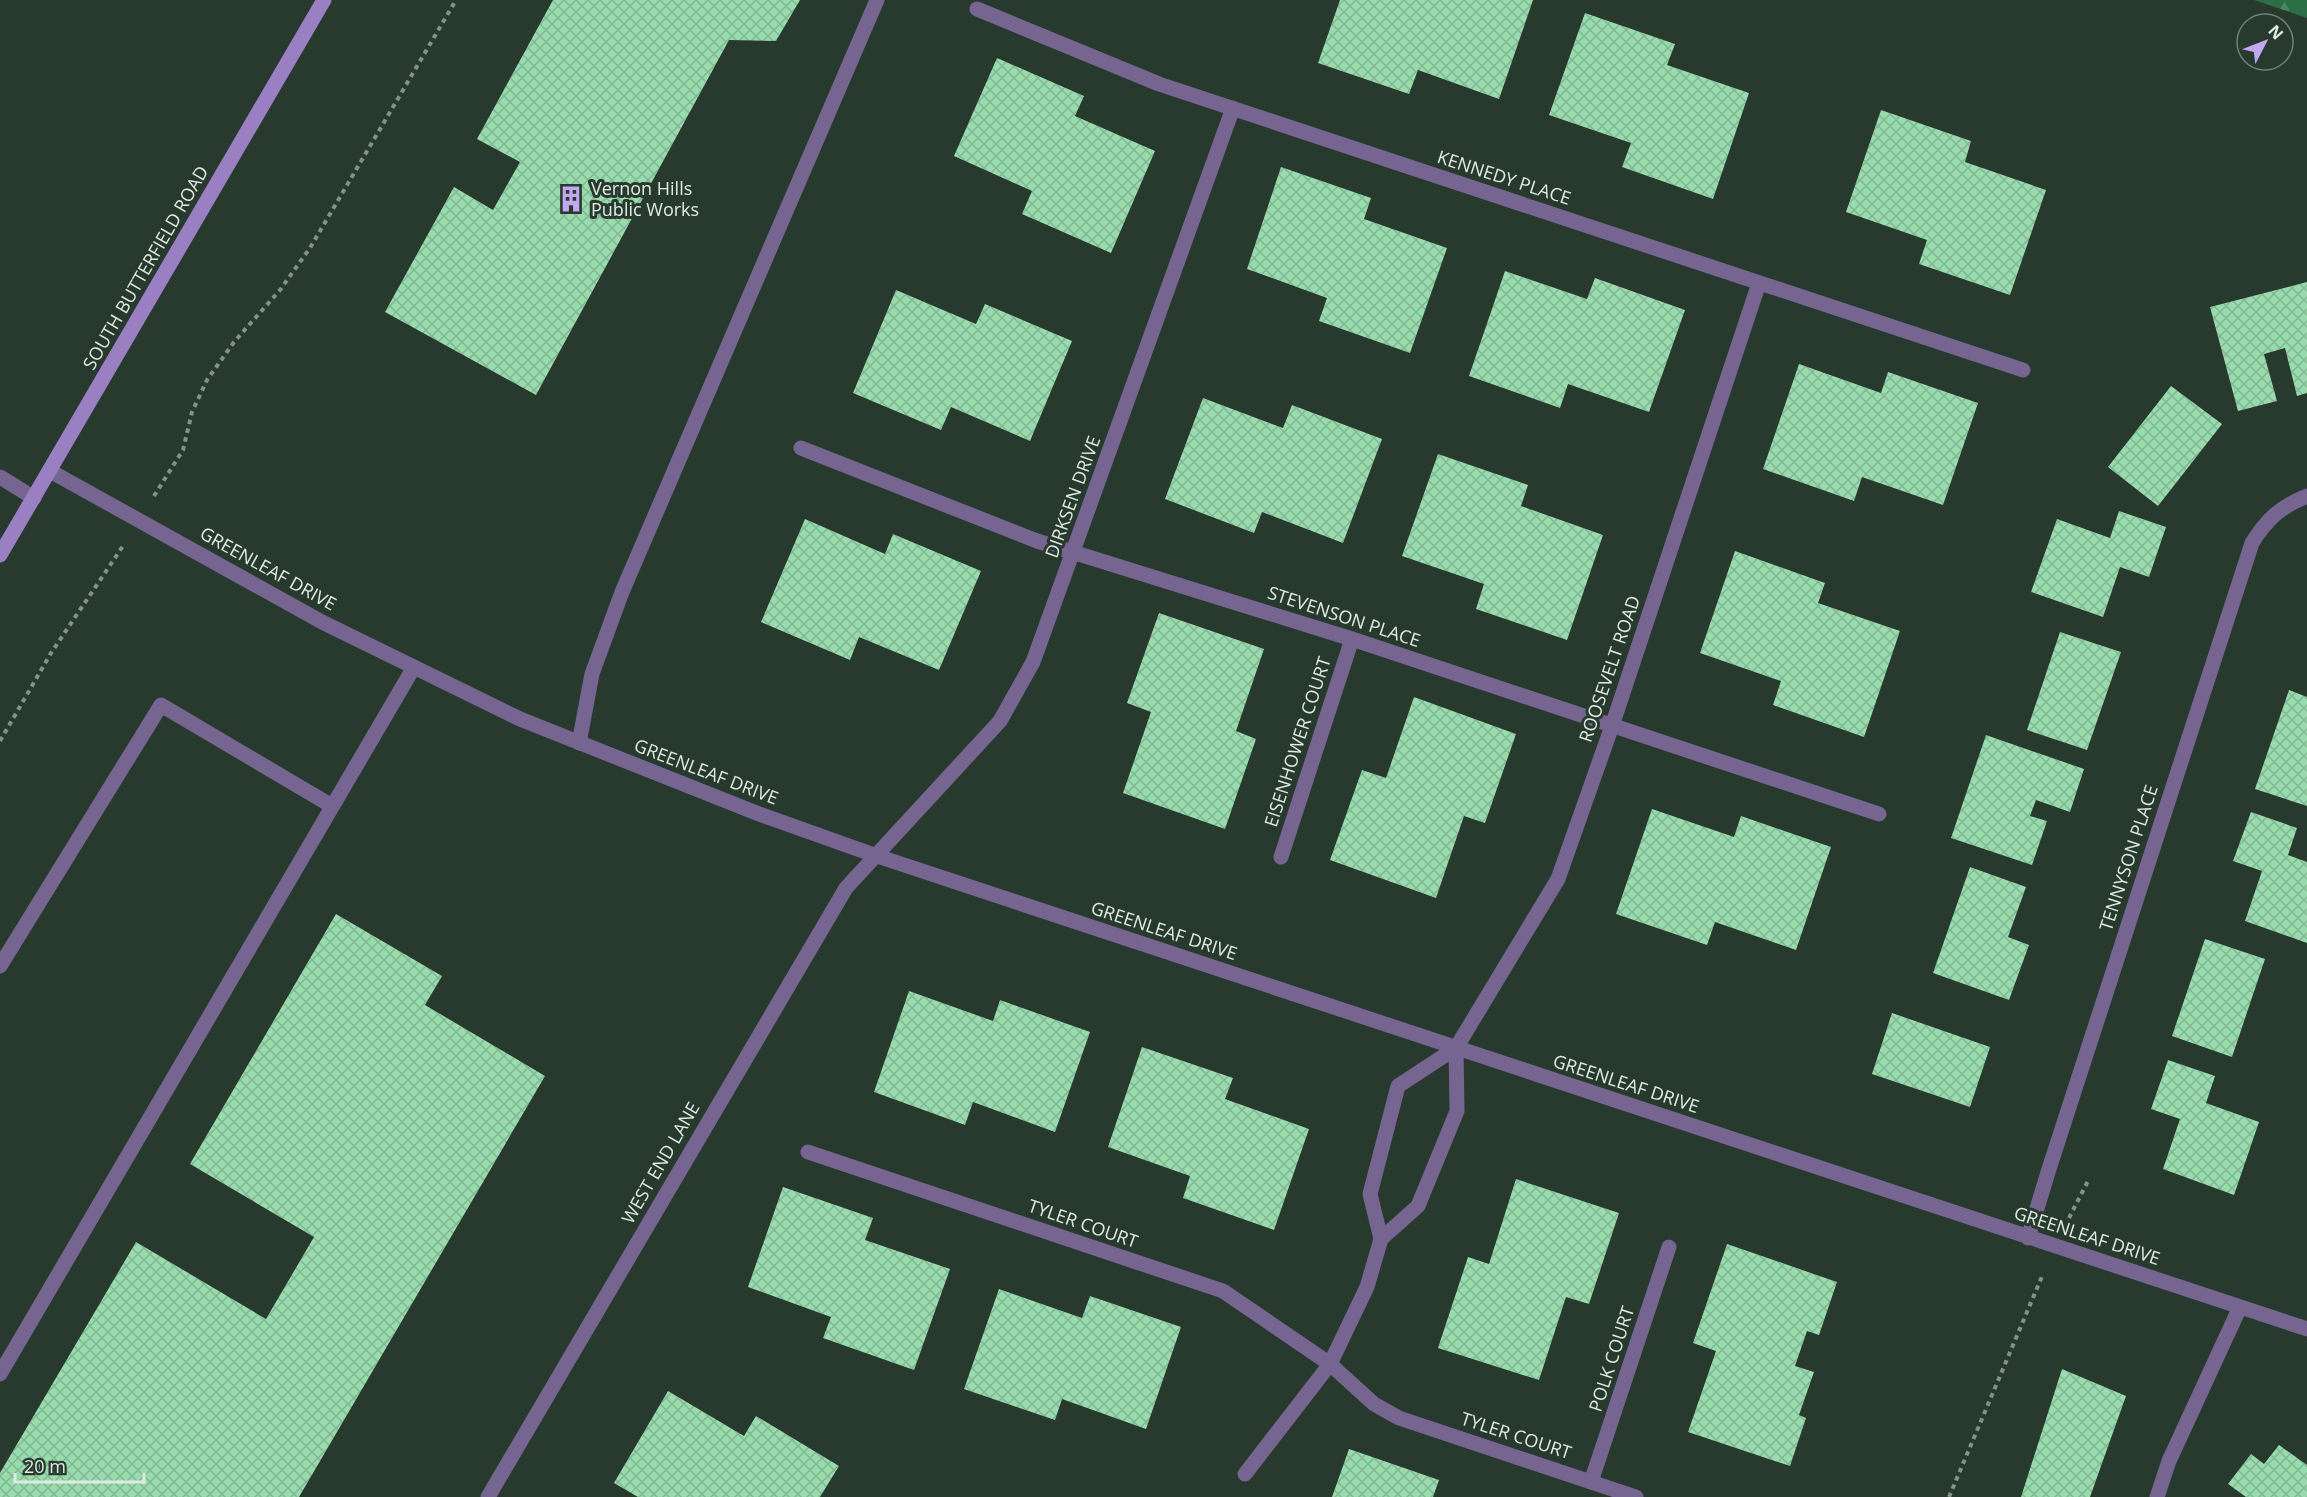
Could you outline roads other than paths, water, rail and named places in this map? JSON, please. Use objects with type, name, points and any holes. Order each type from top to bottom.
[{"type":"main road","name":"SOUTH BUTTERFIELD ROAD","points":[[0,555],[324,0]]},
{"type":"street","points":[[579,743],[592,674],[622,592],[877,0]]},
{"type":"street","name":"KENNEDY PLACE","points":[[977,9],[1159,84],[2023,370]]},
{"type":"street","name":"DIRKSEN DRIVE","points":[[876,856],[1000,721],[1033,662],[1233,108]]},
{"type":"street","name":"ROOSEVELT ROAD","points":[[1456,1048],[1558,879],[1612,726],[1760,283]]},
{"type":"street","name":"STEVENSON PLACE","points":[[801,448],[1029,538],[1352,639],[1879,814]]},
{"type":"street","name":"GREENLEAF DRIVE","points":[[50,471],[322,622],[520,719],[759,814],[876,856],[2307,1329]]},
{"type":"street","points":[[0,477],[34,498]]},
{"type":"street","name":"TENNYSON PLACE","points":[[2028,1238],[2252,543],[2265,523],[2288,504],[2307,496]]},
{"type":"street","name":"EISENHOWER COURT","points":[[1281,857],[1352,639]]},
{"type":"street","points":[[0,1374],[414,667]]},
{"type":"street","points":[[0,966],[161,705],[332,806]]},
{"type":"street","name":"WEST END LANE","points":[[488,1497],[846,888],[876,856]]},
{"type":"street","points":[[1245,1474],[1330,1364],[1367,1287],[1381,1239],[1370,1194],[1398,1086],[1456,1048]]},
{"type":"street","points":[[1381,1239],[1418,1206],[1457,1111],[1456,1048]]},
{"type":"street","name":"TYLER COURT","points":[[808,1152],[1223,1291],[1330,1364],[1374,1404],[1399,1418],[1636,1497]]},
{"type":"street","name":"POLK COURT","points":[[1592,1482],[1669,1247]]},
{"type":"street","points":[[2157,1497],[2169,1461],[2240,1307]]},
{"type":"place","name":"Vernon Hills Public Works","points":[[571,199]]}]
